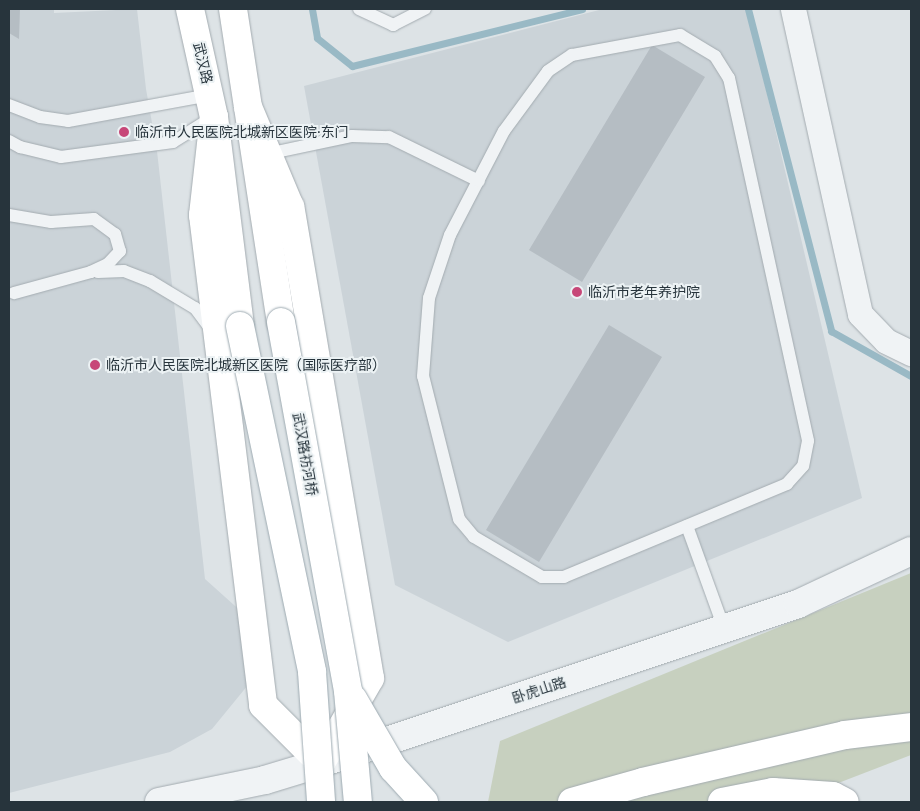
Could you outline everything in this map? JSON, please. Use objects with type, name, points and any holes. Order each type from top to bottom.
[{"type":"main road","name":"武汉路","points":[[190,9],[212,106]]},
{"type":"main road","points":[[233,9],[248,107],[290,207],[370,678],[320,789]]},
{"type":"main road","points":[[212,106],[229,332],[262,705],[320,789]]},
{"type":"main road","name":"武汉路祊河桥","points":[[248,107],[282,322],[348,691],[358,802]]},
{"type":"main road","points":[[229,332],[312,672],[320,789]]},
{"type":"main road","points":[[348,691],[393,768],[424,802]]},
{"type":"main road","points":[[572,802],[643,782],[826,739],[911,728]]},
{"type":"main road","points":[[722,802],[772,792],[833,796],[845,802]]},
{"type":"street","points":[[793,9],[860,314],[886,341],[911,352]]},
{"type":"street","name":"卧虎山路","points":[[159,802],[265,780],[320,789],[724,628],[798,604],[911,551]]},
{"type":"lane","points":[[359,9],[393,25],[425,9]]},
{"type":"lane","points":[[680,35],[715,56],[729,78],[808,441],[803,466],[787,484],[564,577],[542,577],[474,537],[459,519],[424,376],[424,338],[430,298],[450,235],[479,181],[504,131],[548,71],[572,56],[680,35]]},
{"type":"lane","points":[[9,105],[40,117],[68,121],[212,106]]},
{"type":"lane","points":[[9,141],[20,147],[61,157],[173,142],[212,106]]},
{"type":"lane","points":[[267,154],[352,136],[389,137],[479,181]]},
{"type":"lane","points":[[9,215],[51,222],[94,220],[115,234],[120,251],[108,264],[91,272],[14,293]]},
{"type":"lane","points":[[91,272],[124,271],[150,281],[195,308],[229,332]]},
{"type":"lane","points":[[687,526],[724,628]]},
{"type":"shaded area","name":"临沂市人民医院北城新区医院（国际医疗部）","points":[[9,9],[54,9],[54,13],[137,9],[146,89],[157,151],[205,579],[244,614],[248,685],[212,729],[170,752],[9,793]]},
{"type":"shaded area","name":"临沂市老年养护院","points":[[603,9],[747,9],[862,498],[508,642],[395,585],[304,86]]},
{"type":"green space","points":[[911,573],[911,755],[789,802],[488,802],[500,741]]},
{"type":"building","points":[[9,9],[20,9],[19,39],[9,33]]},
{"type":"building","points":[[652,45],[705,77],[582,282],[529,250]]},
{"type":"building","points":[[609,325],[662,357],[539,562],[486,530]]},
{"type":"waterway","points":[[312,9],[317,38],[352,66],[582,9]]},
{"type":"waterway","points":[[748,9],[831,331],[911,376]]},
{"type":"place","name":"临沂市人民医院北城新区医院·东门","points":[[124,132]]},
{"type":"place","name":"临沂市老年养护院","points":[[577,292]]},
{"type":"place","name":"临沂市人民医院北城新区医院（国际医疗部）","points":[[95,365]]}]
